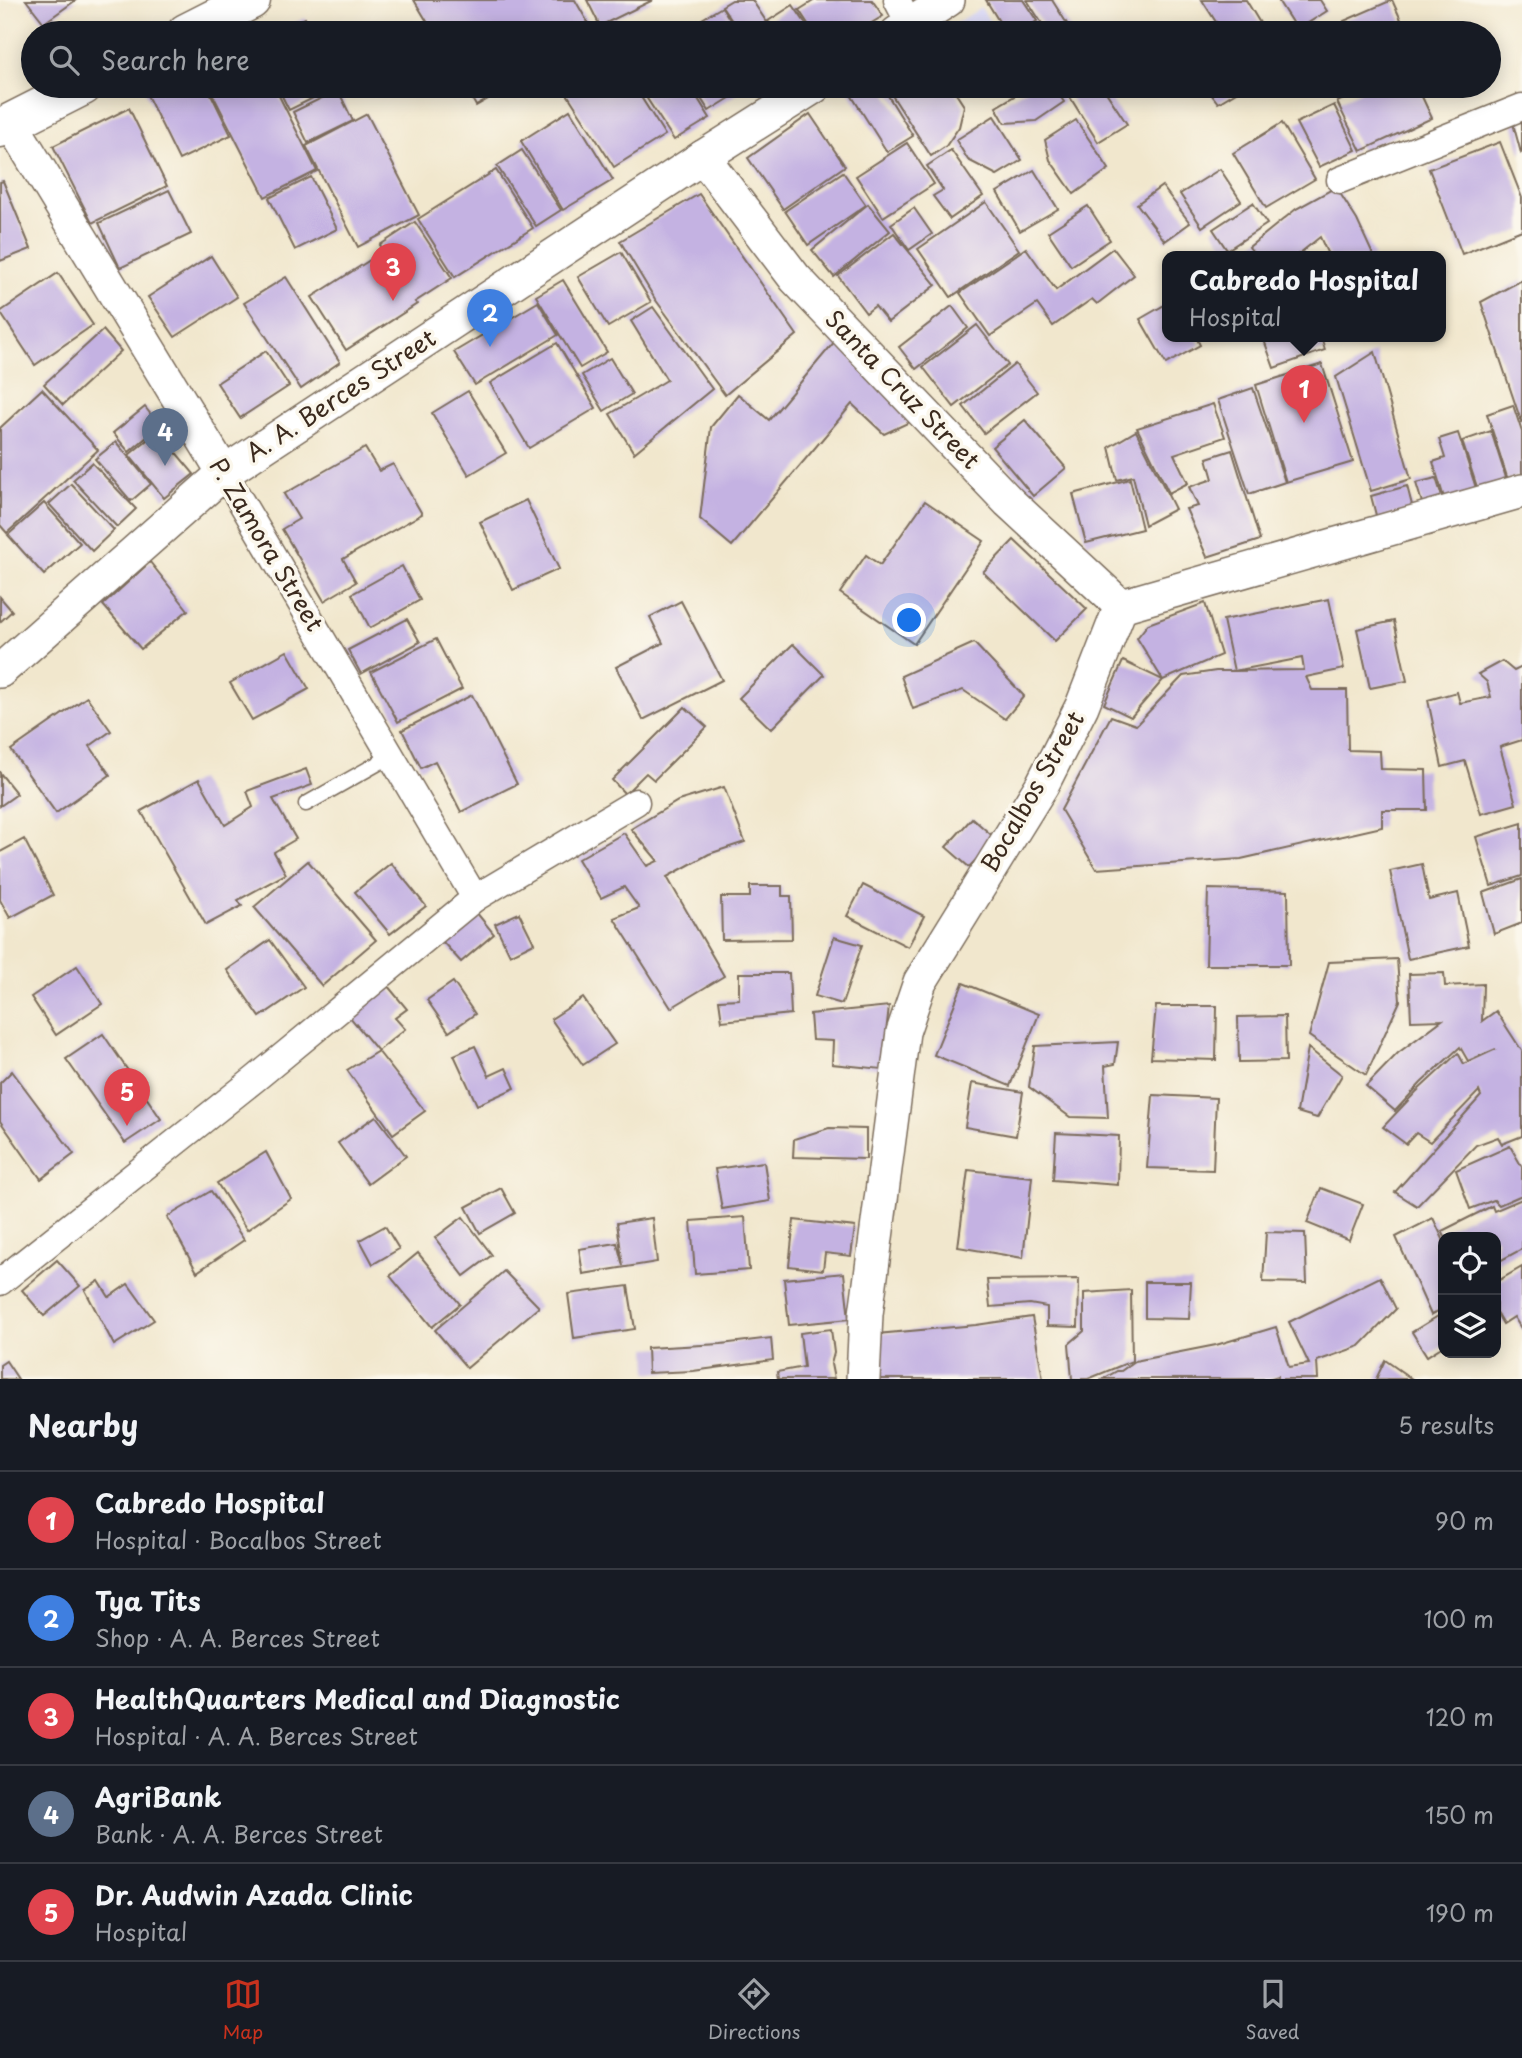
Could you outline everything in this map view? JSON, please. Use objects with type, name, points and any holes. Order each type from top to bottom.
[{"type":"main road","points":[[210,21],[251,0]]},
{"type":"main road","points":[[5,125],[59,98]]},
{"type":"street","points":[[901,19],[948,0]]},
{"type":"street","name":"A. A. Berces Street","points":[[0,671],[224,473],[796,98]]},
{"type":"street","points":[[1340,180],[1522,107]]},
{"type":"street","name":"P. Zamora Street","points":[[5,125],[224,473],[475,898]]},
{"type":"street","name":"Santa Cruz Street","points":[[703,157],[795,278],[1009,502],[1121,606]]},
{"type":"street","points":[[1121,606],[1522,491]]},
{"type":"street","name":"Bocalbos Street","points":[[863,1379],[866,1314],[903,1032],[920,982],[1042,785],[1082,706],[1121,606]]},
{"type":"street","points":[[0,1282],[255,1079],[475,898],[636,802]]},
{"type":"lane","points":[[306,804],[391,756]]},
{"type":"shaded area","points":[[981,8],[989,21],[960,21]]},
{"type":"building","points":[[26,0],[76,0],[47,21],[42,21]]},
{"type":"building","points":[[414,0],[575,0],[587,21],[427,21]]},
{"type":"building","points":[[587,0],[653,0],[610,21],[598,21]]},
{"type":"building","points":[[732,0],[752,0],[766,21],[732,21],[722,6]]},
{"type":"building","points":[[815,0],[872,0],[883,16],[875,21],[806,21],[799,10]]},
{"type":"building","points":[[986,0],[1023,0],[1037,21],[999,21]]},
{"type":"building","points":[[1027,0],[1052,0],[1065,21],[1040,21]]},
{"type":"building","points":[[1202,0],[1246,0],[1259,21],[1215,21]]},
{"type":"building","points":[[1320,0],[1327,11],[1311,21],[1291,21],[1279,2]]},
{"type":"building","points":[[1392,0],[1402,21],[1344,21]]},
{"type":"building","points":[[793,5],[804,21],[768,21]]},
{"type":"building","points":[[722,7],[731,21],[699,21]]},
{"type":"building","points":[[148,98],[213,98],[231,135],[179,160]]},
{"type":"building","points":[[215,98],[280,98],[317,171],[265,197]]},
{"type":"building","points":[[283,98],[314,98],[289,110]]},
{"type":"building","points":[[322,98],[342,98],[353,121],[308,143],[293,112]]},
{"type":"building","points":[[472,98],[490,98],[476,106]]},
{"type":"building","points":[[570,98],[642,98],[665,135],[614,167]]},
{"type":"building","points":[[647,98],[698,98],[710,118],[674,140]]},
{"type":"building","points":[[701,98],[730,98],[709,111]]},
{"type":"building","points":[[853,98],[889,98],[913,136],[887,152]]},
{"type":"building","points":[[894,98],[959,98],[964,106],[959,127],[946,146],[931,156]]},
{"type":"building","points":[[1011,98],[1061,98],[1064,102],[1036,121],[1005,123],[996,107]]},
{"type":"building","points":[[1070,98],[1110,98],[1127,124],[1098,142]]},
{"type":"building","points":[[1346,98],[1423,98],[1432,118],[1361,151],[1337,102]]},
{"type":"building","points":[[1334,105],[1356,150],[1319,167],[1296,123]]},
{"type":"building","points":[[129,108],[167,186],[92,223],[53,146]]},
{"type":"building","points":[[570,110],[613,180],[563,210],[521,141]]},
{"type":"building","points":[[1522,113],[1522,152],[1521,153],[1511,116]]},
{"type":"building","points":[[367,114],[419,215],[358,247],[306,146]]},
{"type":"building","points":[[810,114],[845,166],[783,209],[748,158]]},
{"type":"building","points":[[994,116],[1022,160],[997,175],[968,160],[956,140]]},
{"type":"building","points":[[1076,120],[1109,169],[1074,194],[1050,160],[1045,140]]},
{"type":"building","points":[[1282,123],[1315,179],[1266,208],[1233,153]]},
{"type":"building","points":[[1500,142],[1522,198],[1522,230],[1462,254],[1429,169]]},
{"type":"building","points":[[907,143],[934,184],[883,217],[856,176]]},
{"type":"building","points":[[522,150],[561,210],[536,226],[497,166]]},
{"type":"building","points":[[951,150],[983,196],[950,219],[933,196],[943,190],[927,166]]},
{"type":"building","points":[[1220,169],[1241,201],[1202,227],[1180,194]]},
{"type":"building","points":[[496,170],[533,228],[455,277],[418,219]]},
{"type":"building","points":[[1034,170],[1058,209],[1020,231],[997,192]]},
{"type":"building","points":[[843,172],[866,205],[808,245],[785,211]]},
{"type":"building","points":[[311,177],[337,229],[295,250],[269,198]]},
{"type":"building","points":[[3,181],[31,249],[0,261],[0,182]]},
{"type":"building","points":[[1162,186],[1190,223],[1165,241],[1137,204]]},
{"type":"building","points":[[1336,187],[1357,220],[1371,251],[1326,251],[1320,237],[1302,251],[1252,251],[1249,247],[1296,209]]},
{"type":"building","points":[[169,190],[191,234],[120,268],[99,223]]},
{"type":"building","points":[[699,194],[797,335],[725,395],[655,299],[620,241]]},
{"type":"building","points":[[986,202],[1019,250],[951,297],[918,249]]},
{"type":"building","points":[[1253,203],[1267,224],[1227,250],[1213,229]]},
{"type":"building","points":[[868,204],[890,231],[834,277],[812,250]]},
{"type":"building","points":[[1088,206],[1110,240],[1071,266],[1048,232]]},
{"type":"building","points":[[914,208],[932,234],[909,250],[891,224]]},
{"type":"building","points":[[415,222],[452,278],[346,350],[312,297],[384,251],[380,245]]},
{"type":"building","points":[[894,233],[936,285],[888,322],[875,306],[866,313],[838,276]]},
{"type":"building","points":[[1026,248],[1056,290],[1113,248],[1134,275],[1097,304],[1092,299],[1053,326],[1037,304],[990,336],[960,293]]},
{"type":"building","points":[[621,252],[651,302],[608,327],[578,277]]},
{"type":"building","points":[[211,256],[237,297],[175,337],[148,297]]},
{"type":"building","points":[[58,273],[93,325],[35,365],[0,312]]},
{"type":"building","points":[[286,277],[340,362],[301,389],[244,303]]},
{"type":"building","points":[[563,280],[607,352],[580,368],[536,296]]},
{"type":"building","points":[[1522,280],[1522,424],[1481,302]]},
{"type":"building","points":[[538,302],[558,335],[475,385],[454,352]]},
{"type":"building","points":[[952,306],[968,328],[916,369],[899,347]]},
{"type":"building","points":[[1162,306],[1162,342],[1198,342],[1200,345],[1166,364],[1140,319]]},
{"type":"building","points":[[653,307],[712,389],[634,453],[610,414],[667,380],[631,321]]},
{"type":"building","points":[[977,325],[1008,365],[954,407],[923,367]]},
{"type":"building","points":[[103,330],[121,351],[63,405],[44,384]]},
{"type":"building","points":[[835,341],[912,421],[884,434],[852,404],[732,546],[700,519],[711,427],[738,394],[769,420]]},
{"type":"building","points":[[1265,342],[1323,342],[1325,350],[1274,368]]},
{"type":"building","points":[[557,343],[596,408],[529,448],[490,383]]},
{"type":"building","points":[[266,351],[289,386],[240,418],[217,383]]},
{"type":"building","points":[[1375,352],[1411,479],[1371,491],[1336,377]]},
{"type":"building","points":[[610,358],[632,394],[604,411],[582,375]]},
{"type":"building","points":[[1015,364],[1037,392],[984,433],[963,406]]},
{"type":"building","points":[[1322,364],[1353,462],[1286,482],[1256,385]]},
{"type":"building","points":[[1253,388],[1285,482],[1249,494],[1218,400]]},
{"type":"building","points":[[42,389],[98,450],[7,533],[0,525],[0,428]]},
{"type":"building","points":[[468,391],[506,453],[469,475],[432,413]]},
{"type":"building","points":[[1213,404],[1225,437],[1174,454],[1188,483],[1169,493],[1137,428]]},
{"type":"building","points":[[1513,405],[1522,432],[1522,475],[1508,480],[1487,414]]},
{"type":"building","points":[[145,407],[160,426],[129,452],[113,433]]},
{"type":"building","points":[[1025,420],[1066,468],[1033,496],[992,447]]},
{"type":"building","points":[[158,431],[194,474],[164,498],[129,455]]},
{"type":"building","points":[[1136,431],[1175,509],[1145,525],[1133,476],[1117,480],[1109,447]]},
{"type":"building","points":[[1491,431],[1507,481],[1478,490],[1462,441]]},
{"type":"building","points":[[1458,433],[1477,491],[1445,501],[1433,462],[1445,458],[1439,439]]},
{"type":"building","points":[[116,442],[151,484],[131,501],[95,459]]},
{"type":"building","points":[[365,448],[379,471],[393,464],[422,514],[343,559],[356,582],[324,601],[282,529],[299,519],[284,494]]},
{"type":"building","points":[[1232,450],[1260,540],[1207,557],[1186,509],[1198,506],[1189,487],[1213,479],[1207,458]]},
{"type":"building","points":[[92,463],[136,509],[117,527],[73,480]]},
{"type":"building","points":[[1436,478],[1443,500],[1423,506],[1416,483]]},
{"type":"building","points":[[1130,479],[1142,529],[1086,543],[1073,494]]},
{"type":"building","points":[[71,484],[114,530],[92,551],[49,504]]},
{"type":"building","points":[[1407,486],[1413,509],[1377,519],[1371,496]]},
{"type":"building","points":[[526,500],[559,569],[513,590],[480,522]]},
{"type":"building","points":[[925,501],[984,541],[914,644],[840,593],[866,555],[880,565]]},
{"type":"building","points":[[44,503],[80,543],[44,575],[8,535]]},
{"type":"building","points":[[1014,540],[1087,609],[1055,641],[983,572]]},
{"type":"building","points":[[150,562],[188,610],[141,649],[103,605]]},
{"type":"building","points":[[402,566],[420,600],[370,628],[352,594]]},
{"type":"building","points":[[0,597],[12,611],[0,622]]},
{"type":"building","points":[[1329,599],[1344,669],[1306,677],[1312,690],[1347,690],[1348,750],[1380,751],[1381,769],[1426,770],[1427,810],[1382,810],[1382,827],[1241,859],[1096,869],[1061,810],[1111,716],[1136,725],[1183,676],[1234,671],[1223,620]],"holes":[[[1302,658],[1304,670],[1234,671]]]},
{"type":"building","points":[[681,601],[722,680],[643,720],[616,667],[663,643],[650,617]]},
{"type":"building","points":[[1205,603],[1221,655],[1163,680],[1137,638],[1148,624]]},
{"type":"building","points":[[407,619],[420,642],[361,674],[348,650]]},
{"type":"building","points":[[1394,621],[1407,681],[1370,688],[1357,629]]},
{"type":"building","points":[[436,639],[462,689],[398,722],[371,672]]},
{"type":"building","points":[[974,643],[1024,696],[1005,719],[963,690],[913,709],[901,676]]},
{"type":"building","points":[[793,644],[824,675],[771,729],[739,698]]},
{"type":"building","points":[[287,651],[309,689],[252,720],[230,683]]},
{"type":"building","points":[[1123,661],[1163,680],[1131,717],[1104,704]]},
{"type":"building","points":[[1502,661],[1514,671],[1522,667],[1522,740],[1500,747],[1516,804],[1481,814],[1465,761],[1442,767],[1428,700],[1457,692],[1460,703],[1491,697],[1487,682],[1478,674]]},
{"type":"building","points":[[472,695],[517,784],[461,812],[435,761],[421,768],[402,730]]},
{"type":"building","points":[[87,697],[111,731],[90,746],[110,775],[56,813],[11,750]]},
{"type":"building","points":[[685,707],[707,727],[654,780],[646,773],[625,794],[612,780]]},
{"type":"building","points":[[306,769],[312,785],[273,799],[296,839],[274,852],[286,874],[238,900],[242,906],[206,925],[141,811],[199,779],[225,825],[253,807],[247,791]]},
{"type":"building","points":[[0,773],[17,794],[0,806]]},
{"type":"building","points":[[724,787],[745,842],[709,854],[667,877],[724,976],[671,1008],[614,918],[639,908],[624,887],[601,898],[578,859],[624,833],[647,866],[658,861],[631,829],[678,801]]},
{"type":"building","points":[[972,818],[996,839],[969,867],[946,847]]},
{"type":"building","points":[[1522,823],[1522,876],[1491,886],[1476,837]]},
{"type":"building","points":[[24,839],[53,895],[10,918],[0,900],[0,852]]},
{"type":"building","points":[[308,861],[376,940],[322,986],[254,907]]},
{"type":"building","points":[[391,863],[426,906],[390,934],[355,892]]},
{"type":"building","points":[[1422,864],[1429,900],[1458,893],[1469,946],[1408,959],[1390,871]]},
{"type":"building","points":[[1522,879],[1522,923],[1494,934],[1483,893]]},
{"type":"building","points":[[863,885],[924,916],[908,947],[847,916]]},
{"type":"building","points":[[750,886],[782,886],[782,896],[791,896],[792,939],[722,940],[721,897],[750,897]]},
{"type":"building","points":[[1208,889],[1288,891],[1289,965],[1206,965]]},
{"type":"building","points":[[476,912],[494,934],[461,962],[442,941]]},
{"type":"building","points":[[519,913],[534,943],[510,955],[495,924]]},
{"type":"building","points":[[834,937],[862,945],[842,1004],[815,996]]},
{"type":"building","points":[[270,940],[304,987],[260,1017],[227,970]]},
{"type":"building","points":[[1397,959],[1400,1001],[1366,1075],[1309,1036],[1329,962]]},
{"type":"building","points":[[77,966],[102,1004],[56,1035],[31,997]]},
{"type":"building","points":[[739,973],[789,973],[791,1014],[722,1021],[719,1000],[739,999]]},
{"type":"building","points":[[1444,973],[1445,986],[1483,984],[1482,1021],[1496,1011],[1522,1051],[1522,1136],[1502,1144],[1498,1137],[1476,1145],[1417,1206],[1395,1192],[1481,1096],[1479,1091],[1430,1142],[1416,1133],[1406,1144],[1383,1127],[1458,1053],[1464,1064],[1496,1049],[1468,1061],[1460,1047],[1395,1111],[1366,1086],[1398,1053],[1442,1020],[1411,1021],[1409,974]]},
{"type":"building","points":[[453,982],[475,1014],[449,1032],[427,1000]]},
{"type":"building","points":[[963,983],[1039,1014],[1010,1086],[934,1055]]},
{"type":"building","points":[[387,985],[407,1009],[395,1018],[405,1029],[378,1051],[349,1016]]},
{"type":"building","points":[[583,998],[615,1044],[583,1065],[551,1019]]},
{"type":"building","points":[[889,1006],[882,1069],[832,1064],[833,1041],[812,1040],[810,1014]]},
{"type":"building","points":[[1156,1006],[1217,1006],[1216,1060],[1151,1058]]},
{"type":"building","points":[[1285,1016],[1286,1061],[1239,1062],[1238,1017]]},
{"type":"building","points":[[103,1034],[161,1119],[125,1143],[66,1059]]},
{"type":"building","points":[[1118,1042],[1115,1064],[1105,1066],[1108,1118],[1070,1117],[1029,1087],[1035,1046]]},
{"type":"building","points":[[475,1046],[489,1076],[506,1068],[515,1088],[477,1105],[454,1055]]},
{"type":"building","points":[[1308,1048],[1342,1075],[1317,1118],[1297,1112]]},
{"type":"building","points":[[378,1051],[425,1111],[393,1134],[347,1070]]},
{"type":"building","points":[[12,1071],[74,1154],[41,1179],[0,1121],[0,1083]]},
{"type":"building","points":[[972,1083],[1023,1092],[1016,1136],[965,1127]]},
{"type":"building","points":[[1153,1095],[1216,1098],[1213,1170],[1147,1168]]},
{"type":"building","points":[[376,1116],[406,1156],[368,1184],[338,1143]]},
{"type":"building","points":[[829,1128],[866,1129],[866,1159],[793,1157],[794,1139]]},
{"type":"building","points":[[1056,1133],[1119,1136],[1118,1185],[1053,1180]]},
{"type":"building","points":[[1510,1146],[1522,1167],[1522,1195],[1499,1205],[1494,1200],[1470,1209],[1456,1170]]},
{"type":"building","points":[[266,1152],[291,1199],[247,1230],[217,1183]]},
{"type":"building","points":[[764,1162],[770,1201],[722,1209],[715,1169]]},
{"type":"building","points":[[968,1170],[1032,1177],[1023,1258],[958,1247]]},
{"type":"building","points":[[501,1188],[515,1213],[480,1233],[466,1207]]},
{"type":"building","points":[[1321,1188],[1363,1204],[1349,1240],[1307,1223]]},
{"type":"building","points":[[211,1191],[244,1240],[197,1272],[167,1217]]},
{"type":"building","points":[[1522,1199],[1522,1249],[1501,1260],[1501,1232],[1442,1231],[1492,1206],[1494,1211]]},
{"type":"building","points":[[463,1217],[492,1255],[464,1276],[435,1238]]},
{"type":"building","points":[[745,1217],[749,1270],[695,1274],[691,1221]]},
{"type":"building","points":[[652,1218],[657,1262],[583,1274],[579,1249],[617,1243],[623,1266],[617,1223]]},
{"type":"building","points":[[1433,1218],[1440,1232],[1438,1311],[1431,1315],[1396,1237]]},
{"type":"building","points":[[794,1220],[855,1227],[851,1256],[825,1253],[823,1270],[789,1266]]},
{"type":"building","points":[[385,1226],[399,1249],[373,1264],[360,1240]]},
{"type":"building","points":[[1266,1232],[1305,1233],[1307,1283],[1263,1282]]},
{"type":"building","points":[[418,1253],[460,1304],[432,1327],[390,1276]]},
{"type":"building","points":[[57,1260],[80,1286],[44,1316],[22,1290]]},
{"type":"building","points":[[1522,1267],[1522,1330],[1514,1317],[1503,1324],[1501,1321],[1501,1279]]},
{"type":"building","points":[[504,1271],[539,1307],[467,1368],[435,1330]]},
{"type":"building","points":[[844,1273],[849,1319],[789,1325],[784,1279]]},
{"type":"building","points":[[1380,1277],[1396,1309],[1360,1346],[1317,1361],[1318,1379],[1278,1379],[1278,1376],[1268,1379],[1103,1379],[1135,1361],[1216,1345],[1276,1327],[1289,1367],[1309,1364],[1289,1322]]},
{"type":"building","points":[[1079,1279],[1078,1327],[1047,1326],[1047,1307],[1030,1304],[990,1307],[987,1280]]},
{"type":"building","points":[[99,1281],[109,1297],[128,1284],[154,1320],[114,1345],[85,1290]]},
{"type":"building","points":[[1145,1282],[1191,1282],[1189,1319],[1145,1318]]},
{"type":"building","points":[[628,1286],[635,1329],[574,1338],[568,1294]]},
{"type":"building","points":[[1131,1290],[1132,1361],[1088,1379],[1072,1379],[1069,1344],[1084,1331],[1084,1293]]},
{"type":"building","points":[[1438,1316],[1438,1349],[1427,1356],[1412,1332]]},
{"type":"building","points":[[1032,1317],[1043,1379],[876,1379],[877,1334]]},
{"type":"building","points":[[831,1329],[834,1379],[778,1379],[777,1372],[804,1367],[800,1333]]},
{"type":"building","points":[[771,1338],[773,1360],[693,1371],[648,1373],[647,1348]]},
{"type":"building","points":[[1385,1360],[1412,1379],[1376,1379]]},
{"type":"building","points":[[6,1361],[18,1379],[0,1379],[0,1365]]},
{"type":"place","name":"HealthQuarters Medical and Diagnostic","points":[[393,301]]},
{"type":"place","name":"Tya Tits","points":[[490,347]]},
{"type":"place","name":"Cabredo Hospital","points":[[1304,423]]},
{"type":"place","name":"AgriBank","points":[[165,466]]},
{"type":"place","name":"Dr. Audwin Azada Clinic","points":[[127,1126]]}]
